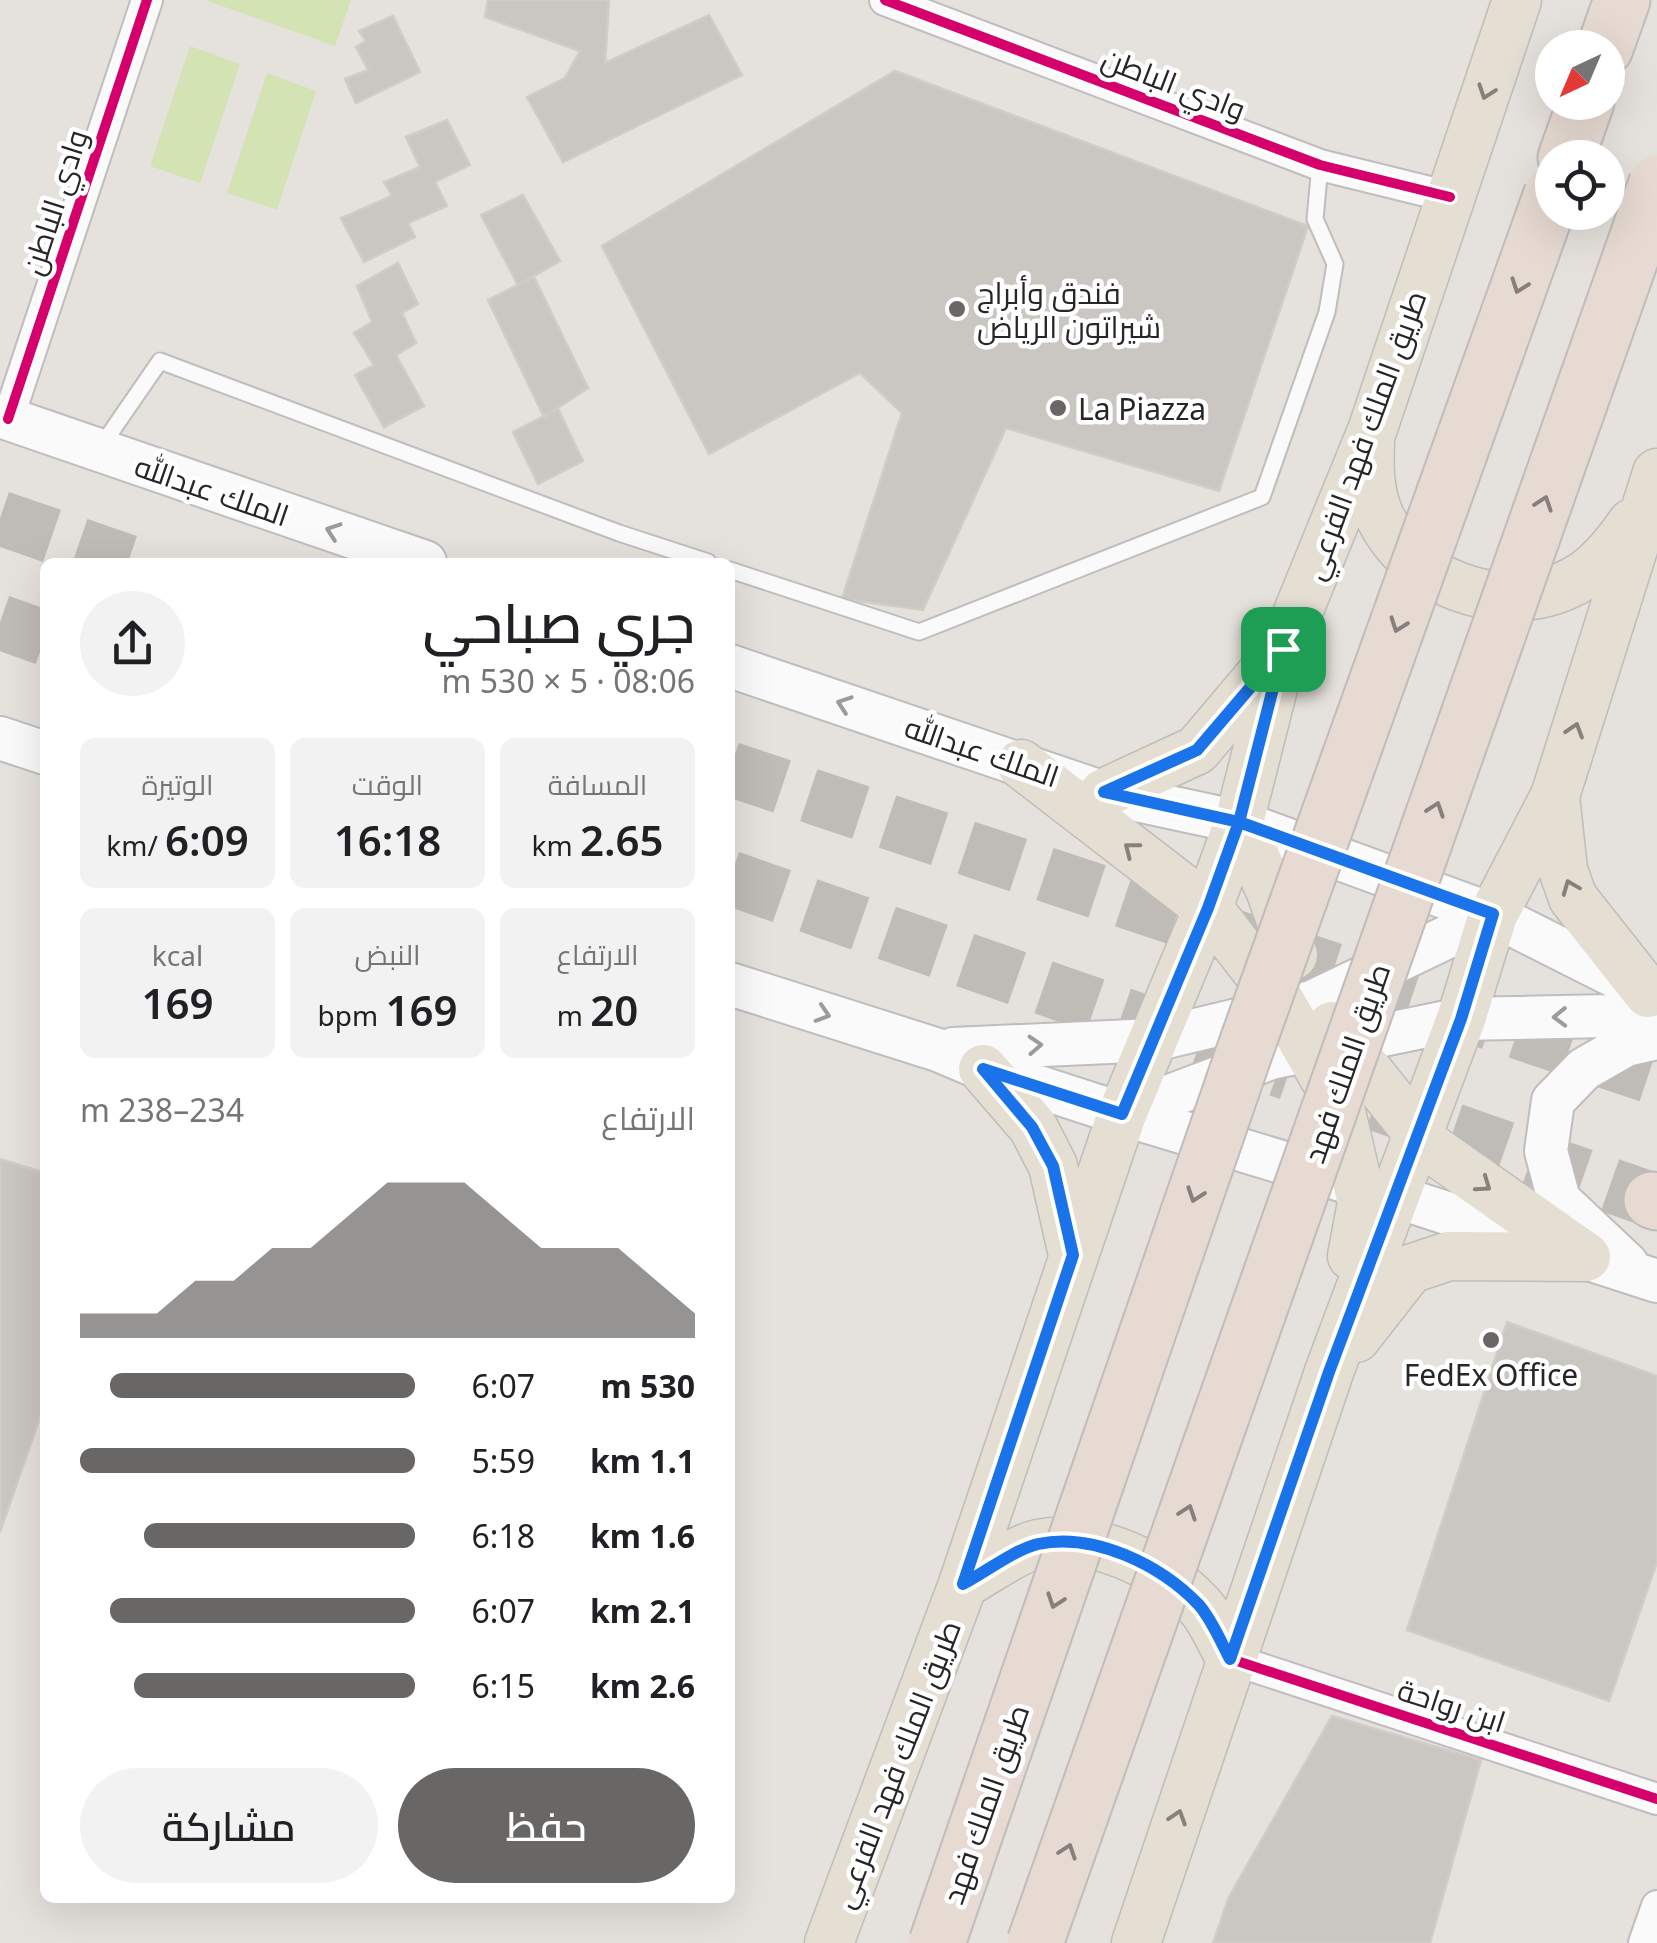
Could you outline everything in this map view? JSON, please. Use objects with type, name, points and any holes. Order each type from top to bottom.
[{"type":"highway","points":[[1611,30],[1622,0]]},
{"type":"highway","name":"طريق الملك فهد","points":[[1036,1943],[1657,183]]},
{"type":"highway","name":"طريق الملك فهد","points":[[937,1943],[1244,1053],[1539,230]]},
{"type":"main road","name":"طريق الملك فهد الفرعي","points":[[828,1943],[963,1584],[1122,1114],[1208,908],[1239,822],[1283,649],[1372,428],[1517,0]]},
{"type":"main road","name":"الملك عبدالله","points":[[4,417],[413,558]]},
{"type":"main road","points":[[1372,428],[1369,478],[1380,517],[1402,551],[1433,576],[1470,592],[1509,598],[1536,594],[1584,575],[1614,548],[1652,486]]},
{"type":"main road","points":[[1136,1943],[1329,1372],[1376,1190],[1418,1133],[1461,1019],[1493,914],[1555,796],[1652,486]]},
{"type":"main road","points":[[1104,792],[1197,750],[1283,649]]},
{"type":"main road","name":"الملك عبدالله","points":[[735,668],[1104,792],[1239,822],[1493,914]]},
{"type":"main road","points":[[0,738],[40,752]]},
{"type":"main road","points":[[1022,764],[1208,908],[1298,1005],[1327,1046],[1428,1146],[1586,1257]]},
{"type":"main road","points":[[1555,796],[1563,870],[1573,898],[1654,1002]]},
{"type":"main road","points":[[1239,822],[1270,892],[1298,1005]]},
{"type":"main road","points":[[1493,914],[1654,1002]]},
{"type":"main road","points":[[938,1050],[1154,1040],[1298,1005],[1493,914]]},
{"type":"main road","points":[[735,986],[1122,1114],[1648,1277]]},
{"type":"main road","points":[[1122,1114],[1270,1058],[1327,1046],[1461,1019],[1654,1002]]},
{"type":"main road","points":[[1648,1277],[1559,1200],[1546,1152],[1553,1101],[1584,1069],[1626,1045],[1657,1038]]},
{"type":"main road","points":[[1327,1046],[1339,1103],[1376,1190]]},
{"type":"main road","points":[[983,1069],[1032,1127],[1053,1166],[1073,1255]]},
{"type":"main road","points":[[1329,1372],[1410,1269],[1450,1256],[1586,1257]]},
{"type":"main road","points":[[963,1584],[1035,1544],[1067,1541],[1108,1548],[1179,1587],[1202,1608],[1230,1659]]},
{"type":"street","name":"وادي الباطن","points":[[4,417],[147,0]]},
{"type":"street","name":"وادي الباطن","points":[[885,0],[940,10],[1320,165],[1450,198]]},
{"type":"street","name":"ابن رواحة","points":[[1230,1659],[1657,1799]]},
{"type":"street","points":[[1644,1943],[1657,1906]]},
{"type":"lane","points":[[735,572],[919,632],[1262,497],[1327,312],[1335,264],[1315,219],[1320,165]]},
{"type":"lane","points":[[98,452],[160,362],[618,533],[696,558]]},
{"type":"green space","points":[[205,0],[351,0],[335,46]]},
{"type":"green space","points":[[190,46],[240,64],[200,183],[150,166]]},
{"type":"green space","points":[[267,73],[316,91],[277,210],[227,193]]},
{"type":"building","points":[[488,0],[609,0],[605,63],[709,15],[742,75],[563,162],[527,97],[565,78],[580,51],[485,17]]},
{"type":"building","points":[[393,16],[420,72],[356,103],[345,79],[368,70],[356,47],[366,41],[359,31]]},
{"type":"building","name":"فندق وأبراج شيراتون الرياض","points":[[895,71],[1308,226],[1219,491],[1006,428],[923,610],[842,599],[902,413],[860,373],[709,454],[602,246]]},
{"type":"building","points":[[447,120],[470,165],[435,182],[447,206],[408,223],[415,237],[364,262],[341,218],[392,196],[384,182],[420,167],[406,137]]},
{"type":"building","points":[[523,195],[560,261],[518,285],[481,215]]},
{"type":"building","points":[[398,263],[418,304],[402,313],[416,343],[396,355],[424,406],[384,427],[355,375],[374,365],[354,333],[372,322],[357,286]]},
{"type":"building","points":[[534,277],[588,388],[544,417],[488,300]]},
{"type":"building","points":[[558,409],[583,461],[538,484],[513,432]]},
{"type":"building","points":[[0,1159],[40,1171],[40,1417],[0,1532]]},
{"type":"building","points":[[1507,1322],[1657,1376],[1657,1562],[1609,1701],[1407,1630]]},
{"type":"building","points":[[1332,1716],[1481,1760],[1430,1943],[1213,1943],[1229,1897]]},
{"type":"tunnel","points":[[0,518],[116,558]]},
{"type":"tunnel","points":[[0,622],[40,636]]},
{"type":"tunnel","points":[[735,771],[1657,1078]]},
{"type":"tunnel","points":[[735,880],[1289,1073]]},
{"type":"tunnel","points":[[1375,1103],[1652,1200]]},
{"type":"cycle path","points":[[8,419],[147,0]]},
{"type":"cycle path","points":[[885,0],[1320,165],[1450,197]]},
{"type":"cycle path","points":[[1231,1659],[1657,1799]]},
{"type":"place","name":"فندق وأبراج شيراتون الرياض","points":[[957,309]]},
{"type":"place","name":"La Piazza","points":[[1058,408]]},
{"type":"place","name":"FedEx Office","points":[[1491,1340]]},
{"type":"route","points":[[1283,649],[1197,750],[1104,792],[1239,822],[1493,914],[1461,1019],[1329,1372],[1230,1659],[1202,1608],[1179,1587],[1108,1548],[1067,1541],[1035,1544],[963,1584],[1073,1255],[1053,1166],[1032,1127],[983,1069],[1122,1114],[1208,908],[1239,822],[1283,649]]}]
